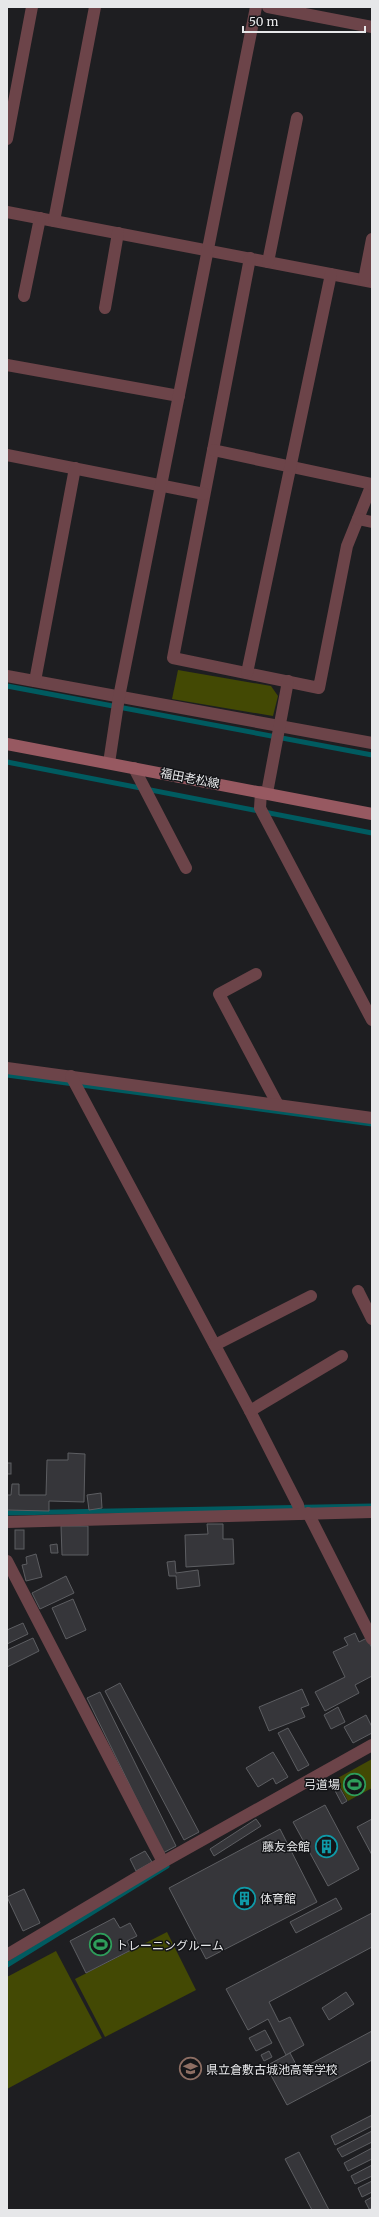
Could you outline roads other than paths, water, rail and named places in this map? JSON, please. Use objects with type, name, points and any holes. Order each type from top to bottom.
[{"type":"main road","name":"福田老松線","points":[[7,744],[372,814]]},
{"type":"street","points":[[7,138],[32,7]]},
{"type":"street","points":[[54,221],[95,7]]},
{"type":"street","points":[[109,763],[118,703],[256,7]]},
{"type":"street","points":[[268,7],[372,26]]},
{"type":"street","points":[[268,262],[297,118]]},
{"type":"street","points":[[7,212],[368,281],[372,239]]},
{"type":"street","points":[[24,296],[40,218]]},
{"type":"street","points":[[105,308],[118,233]]},
{"type":"street","points":[[213,450],[291,465],[372,484],[347,546],[319,688],[173,658],[204,494],[250,258]]},
{"type":"street","points":[[247,673],[331,274]]},
{"type":"street","points":[[7,364],[179,396]]},
{"type":"street","points":[[7,455],[204,494]]},
{"type":"street","points":[[35,681],[75,468]]},
{"type":"street","points":[[358,519],[372,522]]},
{"type":"street","points":[[7,676],[35,681],[118,703],[278,733],[372,743]]},
{"type":"street","points":[[288,681],[261,811],[367,1000],[372,1020]]},
{"type":"street","points":[[134,768],[186,868]]},
{"type":"street","points":[[256,974],[219,994],[278,1105]]},
{"type":"street","points":[[7,1068],[73,1081],[278,1105],[372,1118]]},
{"type":"street","points":[[73,1081],[215,1345],[302,1511],[372,1639]]},
{"type":"street","points":[[358,1291],[372,1319]]},
{"type":"street","points":[[215,1345],[311,1296]]},
{"type":"street","points":[[250,1411],[342,1356]]},
{"type":"street","points":[[7,1522],[302,1511],[372,1512]]},
{"type":"street","points":[[7,1561],[163,1862]]},
{"type":"street","points":[[7,1955],[163,1862],[372,1745]]},
{"type":"waterway","points":[[7,686],[372,755]]},
{"type":"waterway","points":[[7,762],[372,833]]},
{"type":"waterway","points":[[7,1075],[372,1124]]},
{"type":"waterway","points":[[7,1513],[372,1506]]},
{"type":"waterway","points":[[7,1965],[167,1866]]},
{"type":"place","name":"弓道場","points":[[355,1784]]},
{"type":"place","name":"藤友会館","points":[[326,1846]]},
{"type":"place","name":"体育館","points":[[244,1898]]},
{"type":"place","name":"トレーニングルーム","points":[[100,1945]]},
{"type":"place","name":"県立倉敷古城池高等学校","points":[[190,2069]]}]
